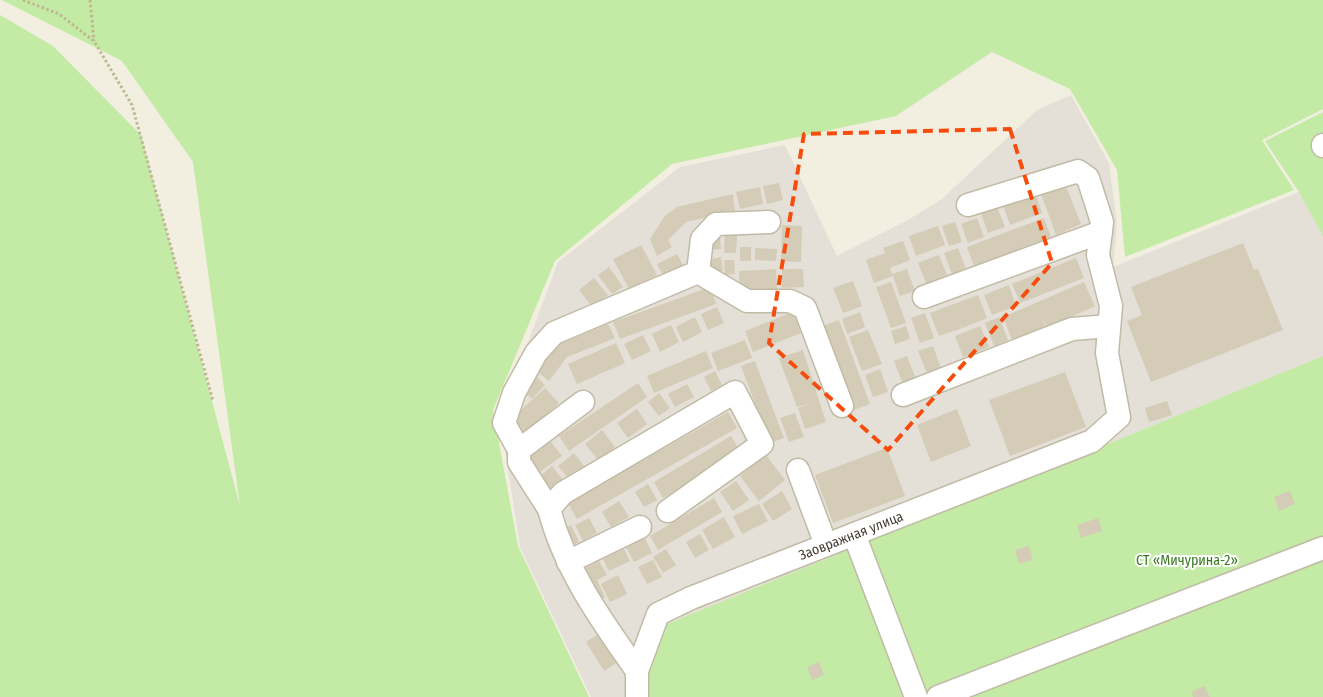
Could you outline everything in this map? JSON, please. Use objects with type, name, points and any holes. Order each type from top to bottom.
[{"type":"street","points":[[904,394],[1072,329],[1109,326],[1111,306],[1098,255],[1102,222],[1088,178],[1078,171],[968,205]]},
{"type":"street","points":[[698,272],[702,239],[716,224],[769,222]]},
{"type":"street","points":[[924,297],[1101,232]]},
{"type":"street","points":[[698,272],[748,301],[790,301],[805,308],[842,406]]},
{"type":"street","points":[[637,671],[578,583],[556,534],[549,509],[518,462],[519,450],[504,423],[514,393],[536,353],[554,333],[698,272]]},
{"type":"street","name":"Заовражная улица","points":[[637,697],[637,671],[658,614],[691,598],[1092,441],[1119,417],[1107,353],[1109,326]]},
{"type":"street","points":[[549,509],[563,493],[735,383],[762,444],[668,512]]},
{"type":"street","points":[[519,450],[583,402]]},
{"type":"street","points":[[798,470],[826,545]]},
{"type":"street","points":[[568,562],[640,527]]},
{"type":"street","points":[[854,534],[916,697]]},
{"type":"street","points":[[938,697],[1323,548]]},
{"type":"path","points":[[23,0],[59,14],[94,41],[132,105],[213,401]]},
{"type":"path","points":[[90,0],[94,41]]},
{"type":"highlighted area","points":[[1010,129],[1052,263],[888,450],[769,343],[804,134]]},
{"type":"shaded area","points":[[1071,95],[1109,163],[1117,224],[1113,267],[1299,192],[1323,237],[1323,356],[667,624],[641,697],[591,697],[520,547],[500,417],[558,262],[680,167],[785,145],[837,256],[908,220],[942,199],[1037,110]]},
{"type":"green space","points":[[2,0],[1323,0],[1323,109],[1262,140],[1294,190],[1125,257],[1117,170],[1070,89],[992,52],[896,116],[672,164],[555,261],[493,410],[518,546],[589,697],[0,697],[0,15],[53,46],[141,135],[240,506],[193,162],[122,61]]},
{"type":"green space","points":[[1323,112],[1323,237],[1299,192],[1265,141]]},
{"type":"green space","name":"СТ «Мичурина-2»","points":[[1323,356],[1323,697],[641,697],[667,624]]},
{"type":"building","points":[[779,183],[783,200],[767,204],[763,186]]},
{"type":"building","points":[[1065,184],[1081,224],[1056,235],[1041,194]]},
{"type":"building","points":[[760,187],[763,204],[740,209],[736,192]]},
{"type":"building","points":[[1035,192],[1042,213],[1010,225],[1003,204]]},
{"type":"building","points":[[733,194],[735,211],[686,222],[668,240],[672,247],[657,256],[650,239],[664,217],[677,207]]},
{"type":"building","points":[[997,207],[1005,227],[988,233],[981,213]]},
{"type":"building","points":[[977,218],[984,237],[968,243],[961,224]]},
{"type":"building","points":[[1044,218],[1051,237],[974,266],[967,247]]},
{"type":"building","points":[[955,222],[962,242],[949,246],[942,226]]},
{"type":"building","points":[[782,225],[802,226],[801,262],[781,261]]},
{"type":"building","points":[[938,226],[945,245],[916,256],[909,236]]},
{"type":"building","points":[[725,235],[737,235],[736,253],[724,253]]},
{"type":"building","points":[[720,237],[721,249],[708,250],[707,238]]},
{"type":"building","points":[[903,241],[910,260],[890,268],[892,274],[907,269],[915,291],[900,296],[893,276],[874,283],[866,260],[885,253],[883,248]]},
{"type":"building","points":[[1243,243],[1254,270],[1258,269],[1283,330],[1151,382],[1127,321],[1142,315],[1131,287]]},
{"type":"building","points":[[641,245],[657,275],[629,289],[613,259]]},
{"type":"building","points":[[740,247],[751,247],[751,261],[740,261]]},
{"type":"building","points":[[755,248],[777,249],[776,261],[755,260]]},
{"type":"building","points":[[958,248],[966,269],[952,274],[944,253]]},
{"type":"building","points":[[677,254],[684,267],[664,277],[657,264]]},
{"type":"building","points":[[939,255],[947,275],[926,283],[918,263]]},
{"type":"building","points":[[721,257],[723,271],[711,273],[709,260]]},
{"type":"building","points":[[1076,258],[1084,278],[1020,303],[1012,284]]},
{"type":"building","points":[[724,260],[734,260],[735,274],[725,275]]},
{"type":"building","points":[[609,267],[623,287],[612,294],[598,275]]},
{"type":"building","points":[[776,269],[777,289],[740,291],[739,271]]},
{"type":"building","points":[[782,269],[803,269],[804,287],[782,288]]},
{"type":"building","points":[[594,278],[608,295],[593,308],[579,290]]},
{"type":"building","points":[[853,281],[862,306],[843,313],[833,288]]},
{"type":"building","points":[[891,282],[906,323],[891,328],[876,287]]},
{"type":"building","points":[[1084,282],[1095,306],[1047,328],[1041,315],[1046,329],[1013,342],[1003,317]]},
{"type":"building","points":[[1009,285],[1016,306],[992,315],[984,295]]},
{"type":"building","points":[[710,287],[716,304],[620,339],[613,322]]},
{"type":"building","points":[[978,295],[987,318],[963,328],[960,322],[962,328],[939,336],[930,313]]},
{"type":"building","points":[[717,307],[724,323],[708,330],[701,314]]},
{"type":"building","points":[[793,312],[801,333],[753,352],[745,331]]},
{"type":"building","points":[[860,312],[865,327],[847,334],[842,319]]},
{"type":"building","points":[[925,313],[934,338],[920,343],[911,318]]},
{"type":"building","points":[[695,317],[702,332],[683,342],[676,327]]},
{"type":"building","points":[[999,317],[1008,340],[994,346],[985,323]]},
{"type":"building","points":[[839,320],[870,404],[851,411],[822,326]]},
{"type":"building","points":[[608,324],[615,338],[567,357],[549,381],[534,369],[550,348]]},
{"type":"building","points":[[671,325],[679,342],[660,352],[652,334]]},
{"type":"building","points":[[906,326],[910,339],[895,344],[891,331]]},
{"type":"building","points":[[980,326],[989,347],[963,357],[955,336]]},
{"type":"building","points":[[868,330],[882,364],[862,371],[849,337]]},
{"type":"building","points":[[643,335],[651,351],[632,360],[624,344]]},
{"type":"building","points":[[745,340],[752,358],[718,371],[711,353]]},
{"type":"building","points":[[616,343],[625,363],[577,384],[568,364]]},
{"type":"building","points":[[933,346],[942,371],[928,376],[918,351]]},
{"type":"building","points":[[803,350],[826,422],[805,429],[798,408],[812,403],[797,407],[779,358]]},
{"type":"building","points":[[706,351],[713,368],[654,393],[647,376]]},
{"type":"building","points":[[907,356],[916,379],[903,384],[894,361]]},
{"type":"building","points":[[755,361],[784,438],[770,443],[741,366]]},
{"type":"building","points":[[880,369],[888,392],[873,397],[865,375]]},
{"type":"building","points":[[715,371],[722,385],[711,391],[704,377]]},
{"type":"building","points":[[1065,372],[1086,427],[1010,456],[989,400]]},
{"type":"building","points":[[536,376],[545,385],[532,399],[523,390]]},
{"type":"building","points":[[638,383],[647,397],[569,451],[559,436]]},
{"type":"building","points":[[687,384],[694,397],[675,407],[668,394]]},
{"type":"building","points":[[545,388],[559,403],[524,434],[510,420]]},
{"type":"building","points":[[659,393],[670,408],[659,416],[648,402]]},
{"type":"building","points":[[1167,401],[1172,415],[1149,422],[1145,408]]},
{"type":"building","points":[[637,409],[647,424],[628,438],[617,423]]},
{"type":"building","points":[[957,409],[971,446],[931,462],[917,425]]},
{"type":"building","points":[[728,412],[737,428],[577,519],[568,503]]},
{"type":"building","points":[[795,413],[804,437],[789,442],[780,418]]},
{"type":"building","points":[[602,430],[615,447],[599,461],[585,444]]},
{"type":"building","points":[[731,436],[740,451],[663,498],[654,482]]},
{"type":"building","points":[[551,442],[562,456],[534,476],[524,461]]},
{"type":"building","points":[[887,448],[905,496],[833,523],[815,475]]},
{"type":"building","points":[[574,453],[585,467],[569,479],[558,466]]},
{"type":"building","points":[[766,455],[785,480],[759,501],[740,476]]},
{"type":"building","points":[[552,466],[563,480],[548,492],[537,478]]},
{"type":"building","points":[[736,481],[749,500],[733,511],[720,492]]},
{"type":"building","points":[[648,484],[657,500],[644,507],[635,492]]},
{"type":"building","points":[[782,491],[792,509],[773,521],[762,504]]},
{"type":"building","points":[[1290,491],[1295,504],[1279,511],[1274,497]]},
{"type":"building","points":[[714,498],[722,512],[658,550],[650,536]]},
{"type":"building","points":[[619,501],[629,517],[611,527],[602,512]]},
{"type":"building","points":[[759,504],[768,521],[742,534],[733,516]]},
{"type":"building","points":[[724,517],[735,537],[713,549],[702,530]]},
{"type":"building","points":[[589,518],[597,533],[583,541],[575,525]]},
{"type":"building","points":[[1098,518],[1102,531],[1081,538],[1077,525]]},
{"type":"building","points":[[571,525],[579,542],[567,548],[559,531]]},
{"type":"building","points":[[700,534],[709,550],[695,558],[686,542]]},
{"type":"building","points":[[645,538],[652,553],[634,562],[626,547]]},
{"type":"building","points":[[1029,546],[1033,560],[1019,564],[1015,550]]},
{"type":"building","points":[[624,549],[630,561],[609,571],[603,559]]},
{"type":"building","points":[[666,549],[676,565],[663,573],[653,557]]},
{"type":"building","points":[[653,560],[662,577],[647,584],[638,567]]},
{"type":"building","points":[[599,561],[607,575],[597,580],[605,597],[595,602],[579,571]]},
{"type":"building","points":[[618,575],[627,594],[610,602],[601,584]]},
{"type":"building","points":[[600,633],[618,662],[604,671],[586,642]]},
{"type":"building","points":[[819,662],[824,675],[812,680],[807,667]]},
{"type":"building","points":[[1204,686],[1210,697],[1193,697],[1191,692]]}]
